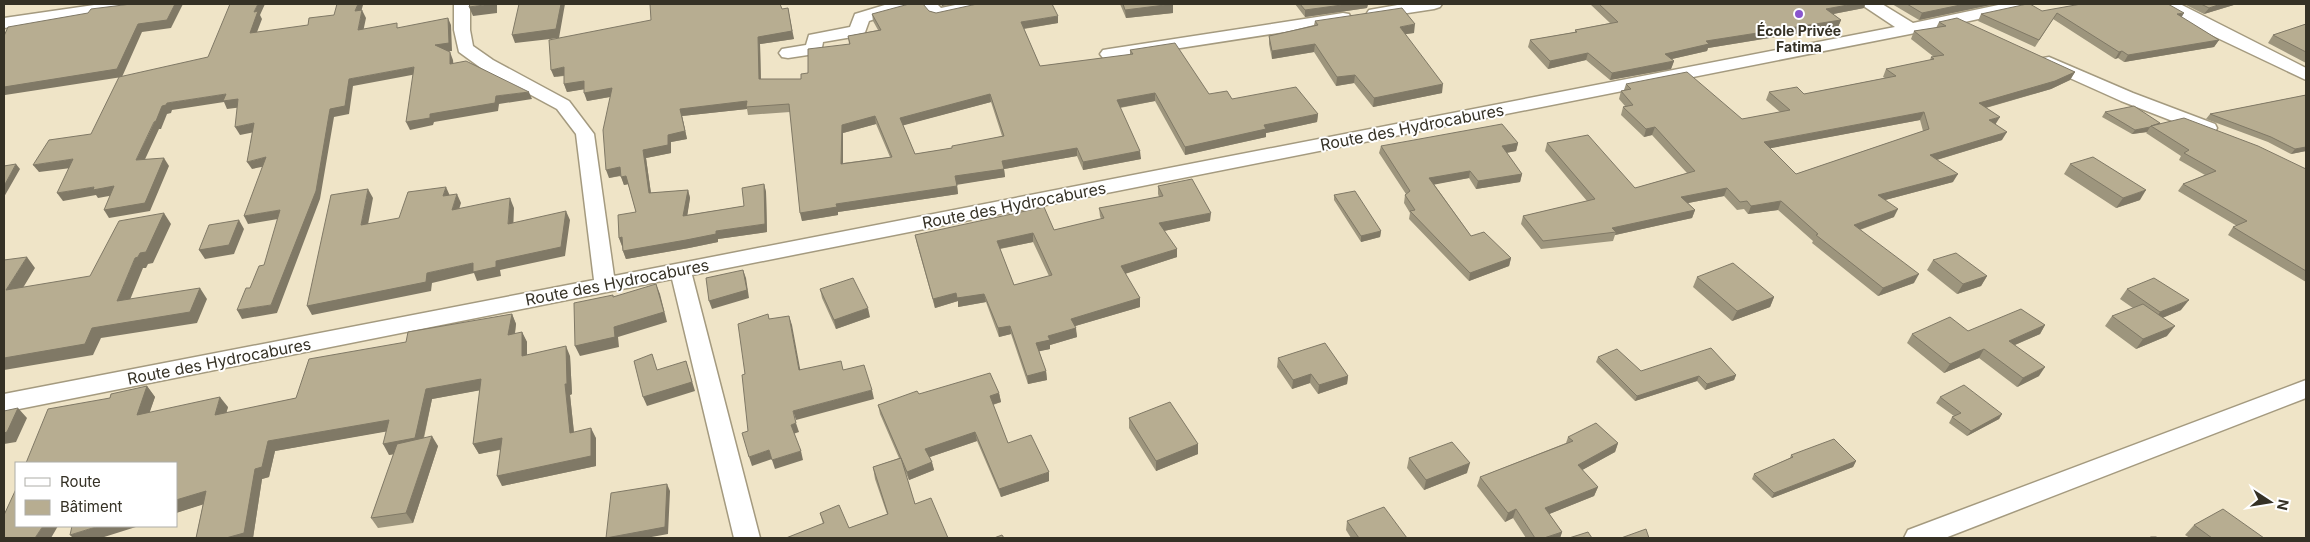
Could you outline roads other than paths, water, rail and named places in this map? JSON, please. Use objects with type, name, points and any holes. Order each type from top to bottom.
[{"type":"street","points":[[4,23],[132,4]]},
{"type":"street","points":[[462,4],[462,30],[465,48],[487,64],[563,105],[585,134],[605,285]]},
{"type":"street","points":[[788,53],[815,49],[815,39],[858,31],[861,18],[904,4]]},
{"type":"street","points":[[928,4],[937,14],[981,4]]},
{"type":"street","points":[[1109,54],[1434,4]]},
{"type":"street","points":[[1871,4],[1910,29]]},
{"type":"street","name":"Route des Hydrocabures","points":[[4,403],[1910,29],[1953,18],[2024,4]]},
{"type":"street","points":[[2168,4],[2213,29],[2306,75]]},
{"type":"street","points":[[1953,18],[1979,30]]},
{"type":"street","points":[[2032,54],[2127,97],[2225,135]]},
{"type":"street","points":[[680,269],[724,456],[747,538]]},
{"type":"street","points":[[1917,538],[2306,389]]},
{"type":"place","name":"École Privée Fatima","points":[[1799,14]]}]
